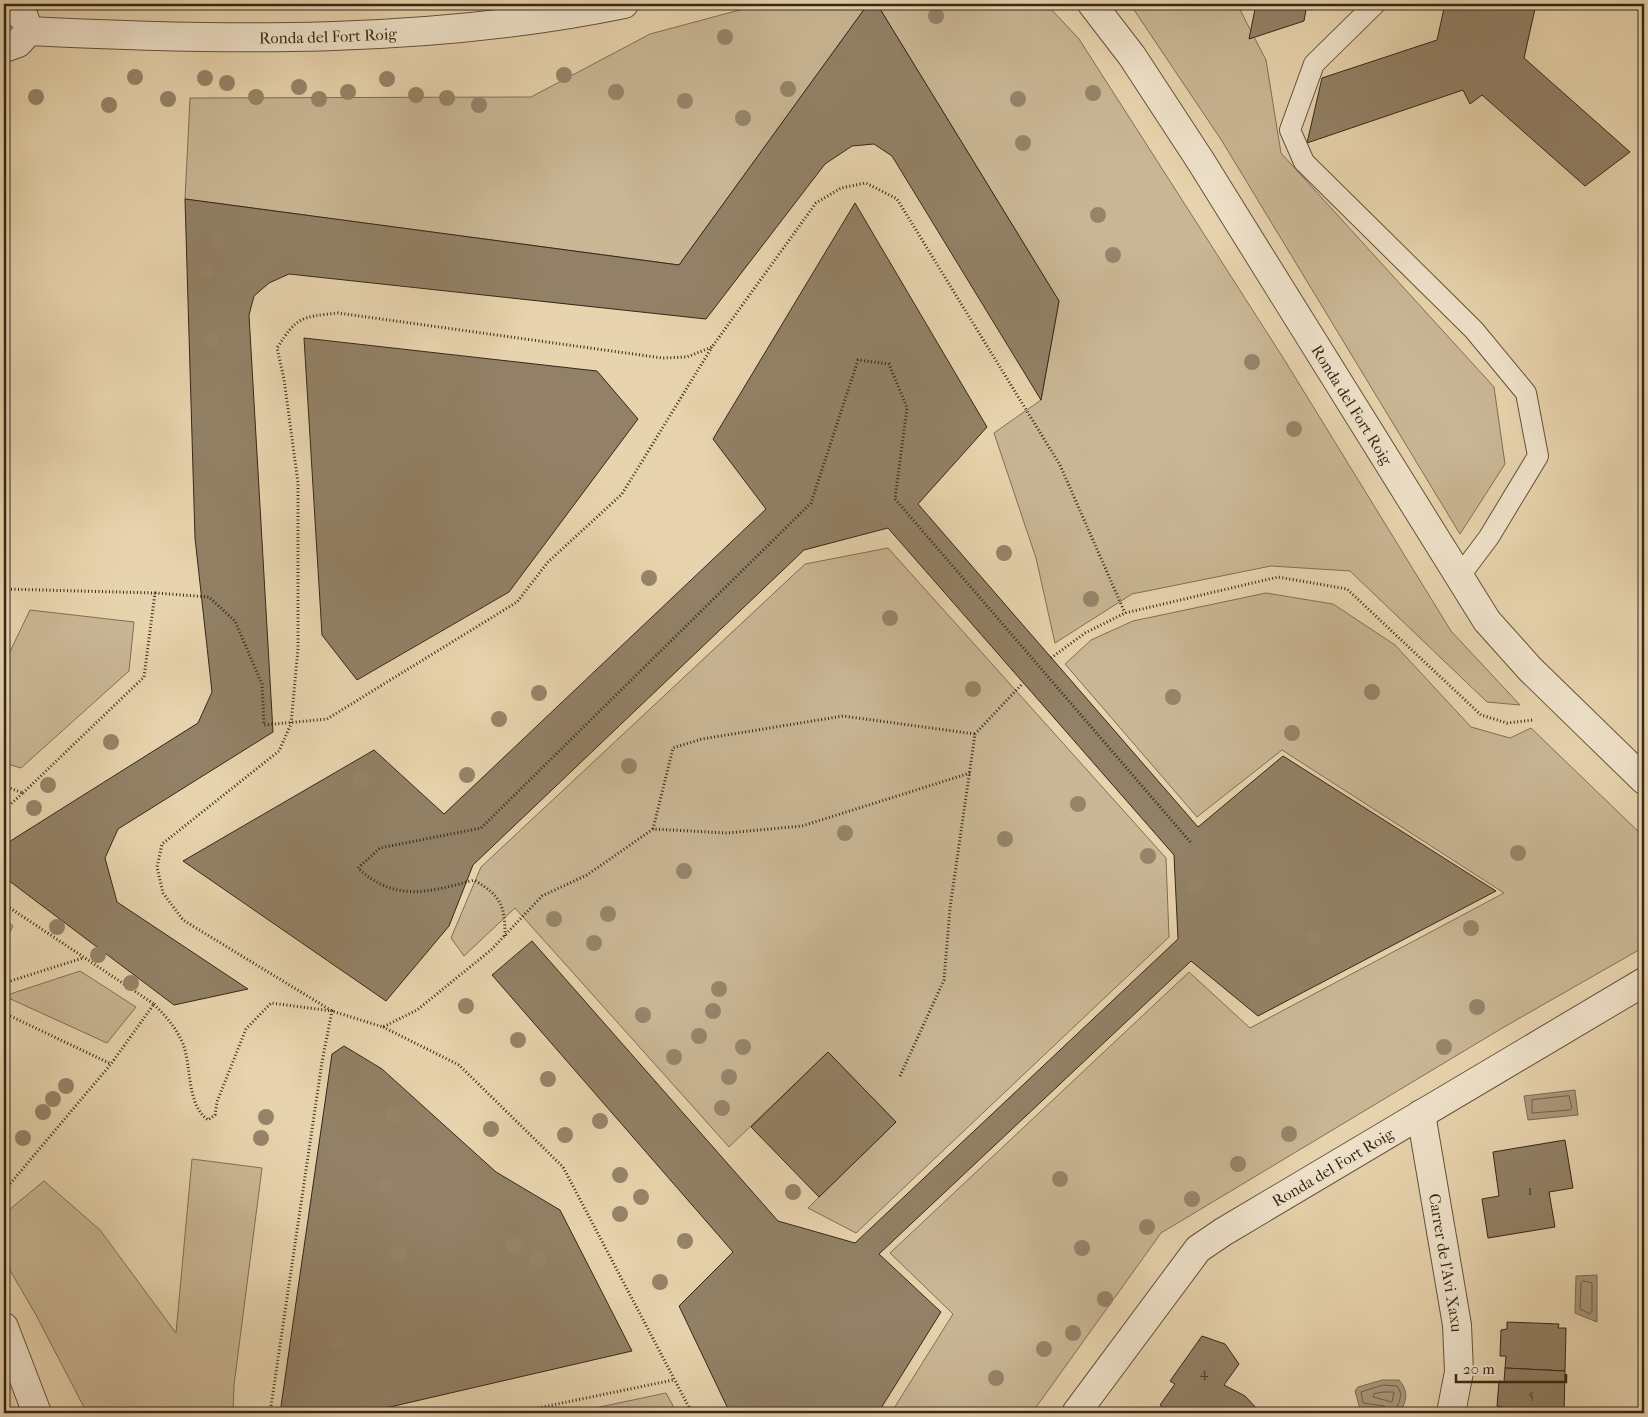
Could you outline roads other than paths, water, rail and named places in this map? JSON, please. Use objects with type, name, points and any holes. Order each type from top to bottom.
[{"type":"street","name":"Ronda del Fort Roig","points":[[30,32],[312,36],[399,33],[586,12],[624,4]]},
{"type":"street","name":"Ronda del Fort Roig","points":[[1092,4],[1132,56],[1200,160],[1487,621],[1530,669],[1644,780]]},
{"type":"street","points":[[4,10],[9,8],[24,17],[30,32],[18,43],[4,48]]},
{"type":"street","name":"Ronda del Fort Roig","points":[[1076,1413],[1198,1249],[1223,1232],[1644,982]]},
{"type":"street","name":"Carrer de l'Avi Xaxu","points":[[1421,1114],[1458,1335],[1459,1372],[1451,1413]]},
{"type":"street","points":[[4,1327],[37,1413]]},
{"type":"lane","points":[[1375,4],[1314,64],[1290,130],[1304,162],[1474,330],[1526,394],[1538,456],[1489,537],[1459,577]]},
{"type":"water","points":[[1575,1090],[1578,1115],[1528,1120],[1524,1096]]},
{"type":"water","points":[[1597,1275],[1597,1322],[1575,1313],[1576,1276]]},
{"type":"water","points":[[1382,1380],[1399,1380],[1402,1384],[1406,1396],[1404,1405],[1399,1413],[1360,1409],[1355,1391],[1358,1387]]}]
